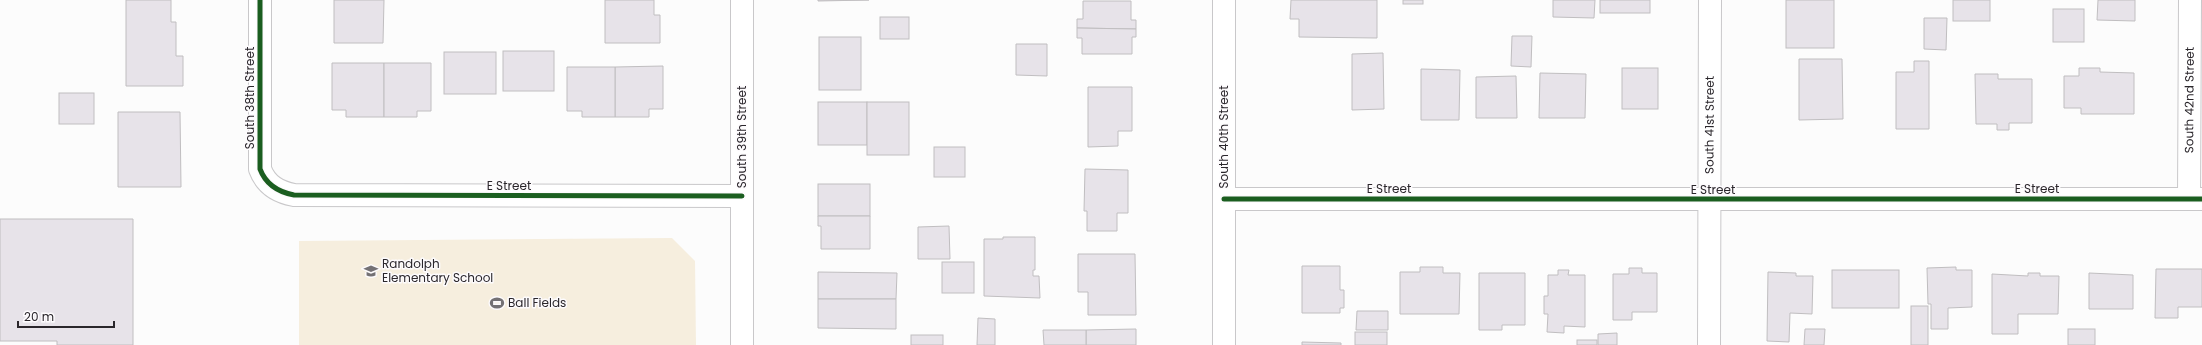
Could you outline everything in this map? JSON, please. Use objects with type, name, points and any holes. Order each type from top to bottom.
[{"type":"street","name":"South 38th Street","points":[[260,0],[260,160],[264,178],[277,190]]},
{"type":"street","name":"South 39th Street","points":[[742,0],[742,345]]},
{"type":"street","name":"South 40th Street","points":[[1224,0],[1224,345]]},
{"type":"street","name":"South 41st Street","points":[[1709,345],[1710,0]]},
{"type":"street","name":"South 42nd Street","points":[[2190,0],[2196,199]]},
{"type":"street","name":"E Street","points":[[277,190],[294,195],[742,196]]},
{"type":"street","name":"E Street","points":[[1224,199],[2196,199]]},
{"type":"shaded area","name":"Ball Fields","points":[[672,238],[695,261],[696,345],[299,345],[299,241]]},
{"type":"building","points":[[126,0],[171,0],[171,22],[176,22],[176,56],[183,56],[183,86],[126,86]]},
{"type":"building","points":[[334,0],[384,0],[383,43],[334,43]]},
{"type":"building","points":[[605,0],[654,0],[654,15],[660,15],[660,43],[605,43]]},
{"type":"building","points":[[818,0],[869,0],[818,1]]},
{"type":"building","points":[[1291,0],[1377,0],[1377,38],[1299,37],[1299,19],[1290,19]]},
{"type":"building","points":[[1403,0],[1423,0],[1423,4],[1403,4]]},
{"type":"building","points":[[1553,0],[1595,0],[1594,18],[1553,17]]},
{"type":"building","points":[[1600,0],[1650,0],[1650,13],[1600,13]]},
{"type":"building","points":[[1786,0],[1834,0],[1834,48],[1786,48]]},
{"type":"building","points":[[1953,0],[1990,0],[1990,21],[1953,21]]},
{"type":"building","points":[[2098,0],[2135,0],[2135,21],[2097,20]]},
{"type":"building","points":[[1083,1],[1131,1],[1131,20],[1136,20],[1136,29],[1077,28],[1077,19],[1083,19]]},
{"type":"building","points":[[2053,9],[2084,9],[2084,42],[2053,42]]},
{"type":"building","points":[[880,17],[909,17],[909,39],[880,39]]},
{"type":"building","points":[[1924,18],[1947,18],[1946,50],[1924,49]]},
{"type":"building","points":[[1077,28],[1136,29],[1136,37],[1132,37],[1132,54],[1082,54],[1082,38],[1077,38]]},
{"type":"building","points":[[1512,36],[1532,36],[1531,67],[1511,66]]},
{"type":"building","points":[[819,37],[861,37],[861,90],[819,90]]},
{"type":"building","points":[[1016,44],[1047,44],[1047,76],[1016,75]]},
{"type":"building","points":[[503,51],[554,51],[554,91],[503,91]]},
{"type":"building","points":[[444,52],[496,52],[496,94],[444,94]]},
{"type":"building","points":[[1383,53],[1384,109],[1352,110],[1352,54]]},
{"type":"building","points":[[1799,59],[1842,59],[1843,119],[1799,120]]},
{"type":"building","points":[[1914,61],[1929,61],[1929,129],[1896,129],[1896,72],[1914,72]]},
{"type":"building","points":[[332,63],[384,63],[384,117],[346,117],[346,110],[332,110]]},
{"type":"building","points":[[384,63],[431,63],[431,111],[417,111],[417,117],[384,117]]},
{"type":"building","points":[[663,66],[663,109],[649,109],[649,117],[615,117],[615,67]]},
{"type":"building","points":[[567,67],[615,67],[615,117],[582,117],[582,111],[567,111]]},
{"type":"building","points":[[1622,68],[1658,68],[1658,109],[1622,109]]},
{"type":"building","points":[[2079,68],[2100,68],[2100,72],[2134,73],[2134,114],[2081,114],[2081,108],[2064,108],[2064,76],[2079,76]]},
{"type":"building","points":[[1421,69],[1460,70],[1459,120],[1421,120]]},
{"type":"building","points":[[1540,73],[1586,74],[1585,118],[1539,118]]},
{"type":"building","points":[[1975,74],[1998,74],[1998,79],[2032,79],[2032,123],[2009,123],[2009,130],[1997,130],[1997,124],[1976,124]]},
{"type":"building","points":[[1516,76],[1517,118],[1476,118],[1476,77]]},
{"type":"building","points":[[1088,87],[1132,87],[1132,131],[1118,131],[1118,146],[1088,147]]},
{"type":"building","points":[[59,93],[94,93],[94,124],[59,124]]},
{"type":"building","points":[[818,102],[867,102],[867,145],[818,145]]},
{"type":"building","points":[[867,102],[909,102],[909,155],[867,155]]},
{"type":"building","points":[[118,112],[180,112],[181,187],[118,187]]},
{"type":"building","points":[[934,147],[965,147],[965,177],[934,177]]},
{"type":"building","points":[[1085,169],[1128,170],[1128,213],[1117,213],[1117,231],[1087,231],[1087,211],[1084,211]]},
{"type":"building","points":[[818,184],[870,184],[870,216],[818,216]]},
{"type":"building","points":[[818,216],[870,216],[870,249],[821,249],[821,226],[818,226]]},
{"type":"building","points":[[0,219],[133,219],[133,345],[57,345],[57,341],[0,341]]},
{"type":"building","points":[[949,226],[950,259],[918,259],[918,227]]},
{"type":"building","points":[[1003,237],[1035,237],[1035,270],[1033,270],[1033,276],[1039,276],[1040,298],[984,296],[984,239],[1003,239]]},
{"type":"building","points":[[1078,254],[1135,254],[1136,315],[1088,315],[1088,292],[1078,292]]},
{"type":"building","points":[[942,262],[974,262],[974,293],[942,293]]},
{"type":"building","points":[[1302,266],[1340,266],[1340,290],[1344,290],[1344,308],[1340,308],[1340,313],[1302,313]]},
{"type":"building","points":[[1420,267],[1443,267],[1443,273],[1460,273],[1459,314],[1400,314],[1400,272],[1420,272]]},
{"type":"building","points":[[1956,267],[1956,270],[1972,270],[1972,307],[1948,308],[1948,329],[1931,329],[1931,304],[1928,304],[1927,268]]},
{"type":"building","points":[[1629,268],[1642,268],[1642,273],[1657,273],[1657,312],[1632,312],[1632,320],[1613,320],[1613,274],[1629,274]]},
{"type":"building","points":[[2156,269],[2202,269],[2202,307],[2178,307],[2178,318],[2155,318]]},
{"type":"building","points":[[1558,270],[1569,270],[1568,275],[1585,275],[1585,327],[1564,326],[1564,333],[1547,332],[1548,314],[1544,314],[1544,296],[1548,296],[1548,275],[1558,275]]},
{"type":"building","points":[[1832,270],[1899,270],[1899,308],[1832,308]]},
{"type":"building","points":[[818,272],[897,273],[896,299],[818,299]]},
{"type":"building","points":[[1768,272],[1796,273],[1796,276],[1813,276],[1812,314],[1790,313],[1789,342],[1767,341]]},
{"type":"building","points":[[1479,273],[1525,273],[1525,325],[1502,325],[1502,330],[1479,330]]},
{"type":"building","points":[[2028,273],[2040,273],[2040,276],[2059,276],[2058,314],[2018,314],[2018,334],[1992,334],[1992,274],[2028,276]]},
{"type":"building","points":[[2089,273],[2133,275],[2133,309],[2089,309]]},
{"type":"building","points":[[818,299],[896,299],[896,329],[818,328]]},
{"type":"building","points":[[1911,306],[1928,306],[1928,345],[1911,345]]},
{"type":"building","points":[[1357,311],[1388,311],[1388,330],[1356,330]]},
{"type":"building","points":[[978,318],[995,319],[995,345],[977,345]]},
{"type":"building","points":[[1136,329],[1136,345],[1086,345],[1086,330]]},
{"type":"building","points":[[1805,329],[1825,329],[1824,345],[1804,345]]},
{"type":"building","points":[[2068,329],[2095,329],[2095,345],[2068,345]]},
{"type":"building","points":[[1043,330],[1086,330],[1086,345],[1044,345]]},
{"type":"building","points":[[1355,332],[1387,332],[1387,345],[1355,345]]},
{"type":"building","points":[[1617,333],[1617,345],[1598,345],[1598,334]]},
{"type":"building","points":[[911,335],[943,335],[943,345],[911,345]]},
{"type":"building","points":[[1577,340],[1597,340],[1597,345],[1577,345]]},
{"type":"building","points":[[1302,342],[1341,343],[1341,345],[1302,345]]},
{"type":"cycle path","points":[[260,0],[260,169],[269,183],[278,190],[294,195],[742,196]]},
{"type":"cycle path","points":[[1224,199],[2202,199]]},
{"type":"place","name":"Randolph Elementary School","points":[[371,271]]},
{"type":"place","name":"Ball Fields","points":[[497,303]]}]
